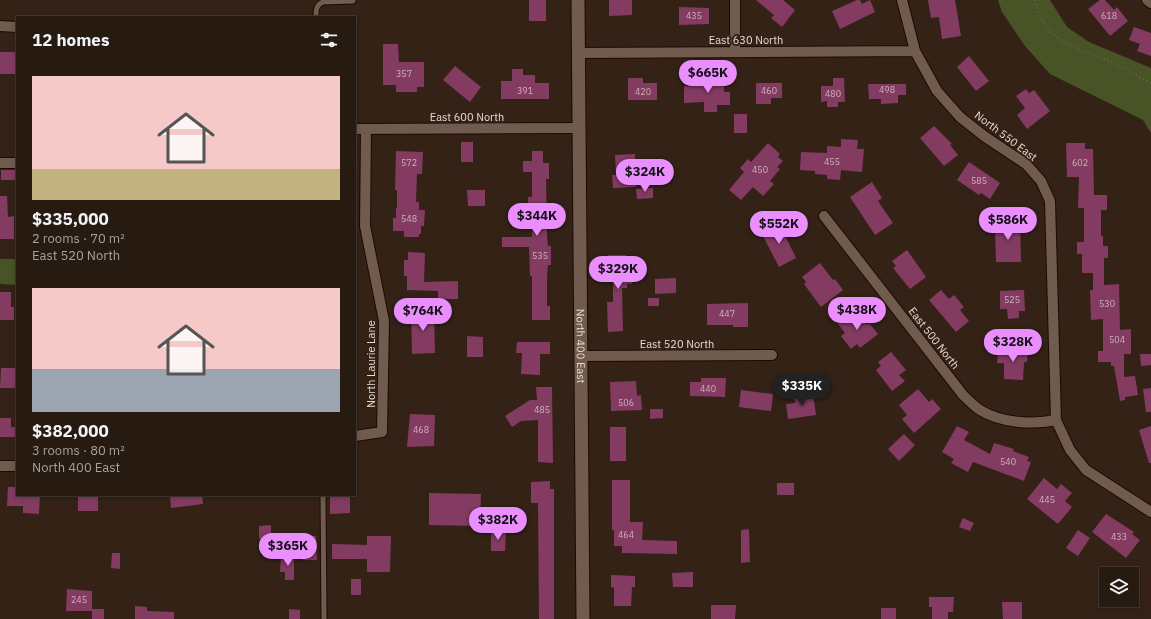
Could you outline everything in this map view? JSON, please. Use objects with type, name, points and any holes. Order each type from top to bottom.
[{"type":"street","name":"North 400 East","points":[[578,0],[583,619]]},
{"type":"street","points":[[735,0],[735,52]]},
{"type":"street","name":"North 550 East","points":[[902,0],[915,51],[938,91],[960,117],[984,136],[1026,164],[1041,181],[1050,201],[1056,420]]},
{"type":"street","points":[[1147,0],[1151,3]]},
{"type":"street","points":[[0,26],[16,27]]},
{"type":"street","name":"East 630 North","points":[[578,53],[915,51]]},
{"type":"street","name":"East 600 North","points":[[356,130],[579,128]]},
{"type":"street","name":"North Laurie Lane","points":[[356,436],[382,432],[384,321],[365,226],[366,130]]},
{"type":"street","points":[[0,163],[16,163]]},
{"type":"street","name":"East 500 North","points":[[824,216],[963,396],[981,410],[1005,419],[1030,424],[1056,420]]},
{"type":"street","name":"East 520 North","points":[[582,356],[772,355]]},
{"type":"street","points":[[1056,420],[1070,450],[1086,470],[1151,512]]},
{"type":"street","points":[[0,466],[16,466]]},
{"type":"lane","points":[[316,16],[316,8],[318,4],[323,2],[353,1]]},
{"type":"lane","points":[[323,496],[324,619]]},
{"type":"path","points":[[1035,0],[1038,10],[1049,29],[1061,42],[1105,59],[1151,83]]},
{"type":"green space","points":[[998,0],[1050,0],[1067,27],[1089,42],[1151,68],[1151,133],[1143,120],[1050,74],[1025,46],[1002,12]]},
{"type":"green space","points":[[0,259],[16,259],[16,285],[0,284]]},
{"type":"building","points":[[529,0],[546,0],[546,21],[529,21]]},
{"type":"building","points":[[609,0],[632,0],[632,15],[609,16]]},
{"type":"building","points":[[756,0],[783,0],[795,10],[782,27],[771,18],[774,15]]},
{"type":"building","points":[[860,0],[862,4],[870,0],[875,12],[840,29],[832,11]]},
{"type":"building","points":[[928,0],[955,0],[961,36],[942,39],[939,17],[931,18]]},
{"type":"building","points":[[1100,0],[1105,0],[1114,10],[1117,7],[1128,21],[1110,36],[1088,9]]},
{"type":"building","points":[[679,7],[709,8],[709,24],[679,25]]},
{"type":"building","points":[[1134,27],[1151,33],[1151,56],[1137,51],[1140,44],[1129,40]]},
{"type":"building","points":[[383,44],[398,44],[399,62],[424,62],[424,87],[417,87],[417,92],[396,92],[396,85],[383,85]]},
{"type":"building","points":[[0,52],[16,52],[16,74],[0,74]]},
{"type":"building","points":[[969,56],[989,81],[976,91],[957,67]]},
{"type":"building","points":[[455,66],[481,87],[470,102],[443,80]]},
{"type":"building","points":[[512,69],[523,69],[523,75],[535,75],[535,83],[549,83],[549,99],[501,99],[501,81],[512,81]]},
{"type":"building","points":[[628,78],[643,78],[643,83],[657,83],[657,100],[628,100]]},
{"type":"building","points":[[705,78],[724,78],[724,92],[730,92],[730,105],[717,105],[717,112],[704,112],[704,102],[684,103],[684,86],[705,86]]},
{"type":"building","points":[[833,78],[844,78],[845,102],[838,102],[838,107],[827,107],[827,101],[821,102],[821,86],[833,86]]},
{"type":"building","points":[[756,83],[782,83],[782,98],[771,98],[771,104],[756,104]]},
{"type":"building","points":[[868,84],[906,84],[906,95],[898,95],[898,103],[881,104],[881,99],[869,99]]},
{"type":"building","points":[[1026,89],[1029,93],[1034,90],[1050,111],[1027,129],[1017,115],[1025,108],[1016,96]]},
{"type":"building","points":[[734,114],[747,114],[747,133],[734,133]]},
{"type":"building","points":[[934,126],[952,144],[950,145],[958,155],[944,166],[920,138]]},
{"type":"building","points":[[841,139],[858,140],[857,149],[864,149],[862,172],[841,170],[840,180],[827,179],[827,175],[815,174],[815,171],[800,170],[801,152],[827,153],[827,146],[841,147]]},
{"type":"building","points":[[461,142],[473,142],[473,162],[461,162]]},
{"type":"building","points":[[768,143],[780,154],[778,157],[783,161],[777,167],[780,169],[770,181],[774,184],[763,196],[753,187],[741,200],[729,190],[744,172],[740,168],[748,159],[751,162]]},
{"type":"building","points":[[1066,143],[1085,143],[1085,149],[1093,149],[1094,195],[1107,195],[1107,210],[1101,210],[1101,236],[1103,236],[1103,246],[1108,246],[1108,258],[1104,258],[1104,285],[1119,284],[1120,330],[1131,329],[1131,354],[1124,354],[1124,377],[1135,376],[1138,395],[1125,397],[1125,400],[1120,401],[1114,366],[1111,366],[1111,362],[1098,362],[1098,351],[1103,351],[1103,319],[1091,320],[1090,290],[1093,290],[1093,273],[1082,273],[1082,254],[1077,254],[1077,242],[1084,242],[1084,208],[1078,208],[1079,177],[1067,177]]},
{"type":"building","points":[[396,151],[423,152],[422,174],[417,174],[416,202],[419,202],[419,210],[425,210],[424,226],[421,226],[421,234],[419,234],[419,237],[404,237],[404,231],[393,231],[393,218],[396,218],[397,208],[397,190],[395,190]]},
{"type":"building","points":[[532,151],[543,151],[543,163],[549,163],[549,179],[546,179],[547,236],[548,246],[551,246],[551,265],[548,265],[547,276],[547,306],[550,306],[550,320],[532,320],[532,276],[530,276],[529,247],[502,247],[502,237],[532,237],[532,208],[528,208],[528,197],[532,197],[532,172],[523,172],[523,161],[532,161]]},
{"type":"building","points":[[635,154],[636,187],[613,188],[612,175],[616,175],[615,155]]},
{"type":"building","points":[[969,162],[1000,183],[990,199],[981,193],[979,195],[957,180]]},
{"type":"building","points":[[1,170],[16,170],[16,180],[1,180]]},
{"type":"building","points":[[872,182],[882,198],[878,201],[893,223],[875,235],[850,197]]},
{"type":"building","points":[[653,188],[653,198],[637,199],[636,189]]},
{"type":"building","points":[[467,190],[485,190],[485,206],[468,206]]},
{"type":"building","points":[[0,196],[7,196],[8,217],[14,216],[14,239],[0,239]]},
{"type":"building","points":[[998,218],[1020,218],[1021,262],[996,262],[995,230],[998,230]]},
{"type":"building","points":[[778,221],[796,258],[779,267],[763,236],[770,232],[767,227]]},
{"type":"building","points":[[907,250],[926,277],[910,289],[893,268],[896,266],[892,261]]},
{"type":"building","points":[[408,252],[425,253],[424,282],[458,281],[458,299],[438,299],[438,291],[407,290],[407,276],[404,276],[404,260],[408,260]]},
{"type":"building","points":[[608,255],[626,255],[627,266],[632,265],[632,284],[627,284],[627,288],[622,288],[623,331],[608,332],[607,302],[613,302],[613,275],[609,275]]},
{"type":"building","points":[[820,263],[843,290],[821,307],[804,284],[806,282],[802,277]]},
{"type":"building","points":[[676,278],[676,293],[655,294],[655,279]]},
{"type":"building","points":[[941,290],[949,299],[954,295],[964,307],[960,310],[969,321],[956,332],[929,300]]},
{"type":"building","points":[[1024,290],[1025,311],[1019,311],[1019,318],[1008,319],[1007,309],[1000,309],[1000,291]]},
{"type":"building","points":[[0,292],[11,292],[11,307],[14,307],[14,320],[0,320]]},
{"type":"building","points":[[648,298],[659,298],[659,306],[648,306]]},
{"type":"building","points":[[748,303],[748,327],[733,327],[733,325],[707,325],[707,304]]},
{"type":"building","points":[[434,309],[435,353],[412,354],[411,310]]},
{"type":"building","points":[[855,310],[867,325],[869,323],[878,334],[860,348],[857,344],[851,349],[841,336],[845,333],[838,324]]},
{"type":"building","points":[[467,336],[483,337],[483,357],[467,357]]},
{"type":"building","points":[[517,342],[550,342],[550,354],[540,354],[540,375],[521,374],[522,353],[516,353]]},
{"type":"building","points":[[1004,349],[1028,350],[1027,362],[1024,362],[1023,380],[1004,379],[1004,363],[997,363],[998,353],[1004,353]]},
{"type":"building","points":[[891,352],[906,370],[899,375],[905,381],[892,391],[876,370],[881,366],[878,362]]},
{"type":"building","points":[[1140,354],[1151,354],[1151,365],[1141,366]]},
{"type":"building","points":[[1,368],[16,368],[16,388],[0,388]]},
{"type":"building","points":[[701,378],[726,378],[725,397],[690,396],[690,382],[701,382]]},
{"type":"building","points":[[636,381],[637,396],[641,395],[642,410],[611,411],[610,382]]},
{"type":"building","points":[[536,387],[552,387],[553,463],[538,462],[538,420],[521,421],[512,427],[505,416],[530,400],[537,400]]},
{"type":"building","points":[[1151,388],[1151,412],[1146,412],[1143,389]]},
{"type":"building","points":[[918,389],[929,402],[932,399],[941,409],[914,433],[902,419],[907,415],[899,405]]},
{"type":"building","points":[[741,390],[773,394],[771,411],[739,407]]},
{"type":"building","points":[[813,394],[816,415],[788,419],[786,404],[795,403],[794,396]]},
{"type":"building","points":[[650,409],[663,409],[663,418],[650,419]]},
{"type":"building","points":[[410,414],[435,415],[434,446],[407,447]]},
{"type":"building","points":[[0,418],[11,418],[11,427],[16,427],[16,437],[0,437]]},
{"type":"building","points":[[957,426],[969,432],[964,440],[990,454],[994,443],[1014,449],[1013,451],[1029,457],[1027,461],[1031,462],[1024,481],[973,462],[968,472],[951,463],[954,459],[942,452]]},
{"type":"building","points":[[1151,426],[1151,463],[1149,463],[1139,430]]},
{"type":"building","points":[[610,427],[626,427],[626,461],[610,461]]},
{"type":"building","points":[[904,434],[915,445],[899,461],[888,449]]},
{"type":"building","points":[[1044,478],[1057,489],[1061,484],[1072,493],[1065,501],[1072,507],[1058,524],[1027,499]]},
{"type":"building","points":[[612,480],[630,480],[630,522],[643,522],[642,540],[677,541],[677,554],[622,553],[622,546],[614,546],[614,530],[612,530]]},
{"type":"building","points":[[550,481],[550,489],[554,489],[554,619],[539,619],[538,503],[531,503],[531,482]]},
{"type":"building","points":[[777,483],[794,483],[794,495],[777,495]]},
{"type":"building","points":[[8,487],[16,487],[16,496],[40,496],[39,514],[23,513],[23,506],[7,506]]},
{"type":"building","points":[[429,493],[481,494],[480,526],[429,525]]},
{"type":"building","points":[[78,496],[98,496],[98,511],[78,511]]},
{"type":"building","points":[[170,496],[202,496],[203,504],[171,508]]},
{"type":"building","points":[[330,496],[350,496],[350,513],[330,514]]},
{"type":"building","points":[[1106,514],[1134,532],[1132,534],[1140,540],[1126,558],[1092,532]]},
{"type":"building","points":[[963,518],[974,523],[970,531],[959,527]]},
{"type":"building","points":[[271,525],[271,538],[259,539],[259,526]]},
{"type":"building","points":[[749,529],[750,562],[741,563],[741,530]]},
{"type":"building","points":[[1078,530],[1090,538],[1078,556],[1066,548]]},
{"type":"building","points":[[491,532],[506,532],[505,551],[491,551]]},
{"type":"building","points":[[303,536],[316,536],[317,560],[303,560]]},
{"type":"building","points":[[367,536],[391,536],[390,572],[367,572],[367,559],[332,559],[332,544],[367,545]]},
{"type":"building","points":[[112,553],[120,553],[120,569],[111,568]]},
{"type":"building","points":[[281,555],[294,555],[294,580],[285,580],[285,572],[280,572]]},
{"type":"building","points":[[693,572],[693,587],[673,587],[672,573]]},
{"type":"building","points":[[611,575],[635,576],[635,587],[632,587],[631,606],[614,606],[614,588],[611,587]]},
{"type":"building","points":[[351,579],[361,579],[361,595],[351,595]]},
{"type":"building","points":[[67,589],[92,591],[92,609],[104,609],[104,619],[92,619],[92,611],[66,611]]},
{"type":"building","points":[[929,597],[954,597],[953,612],[948,612],[948,619],[932,619],[932,607],[929,607]]},
{"type":"building","points":[[1002,602],[1022,602],[1022,619],[1003,619]]},
{"type":"building","points":[[711,605],[736,605],[735,619],[711,619]]},
{"type":"building","points":[[135,606],[147,607],[147,611],[174,612],[174,619],[135,619]]},
{"type":"building","points":[[881,608],[896,608],[896,619],[881,619]]},
{"type":"building","points":[[289,609],[300,610],[300,619],[289,619]]}]
